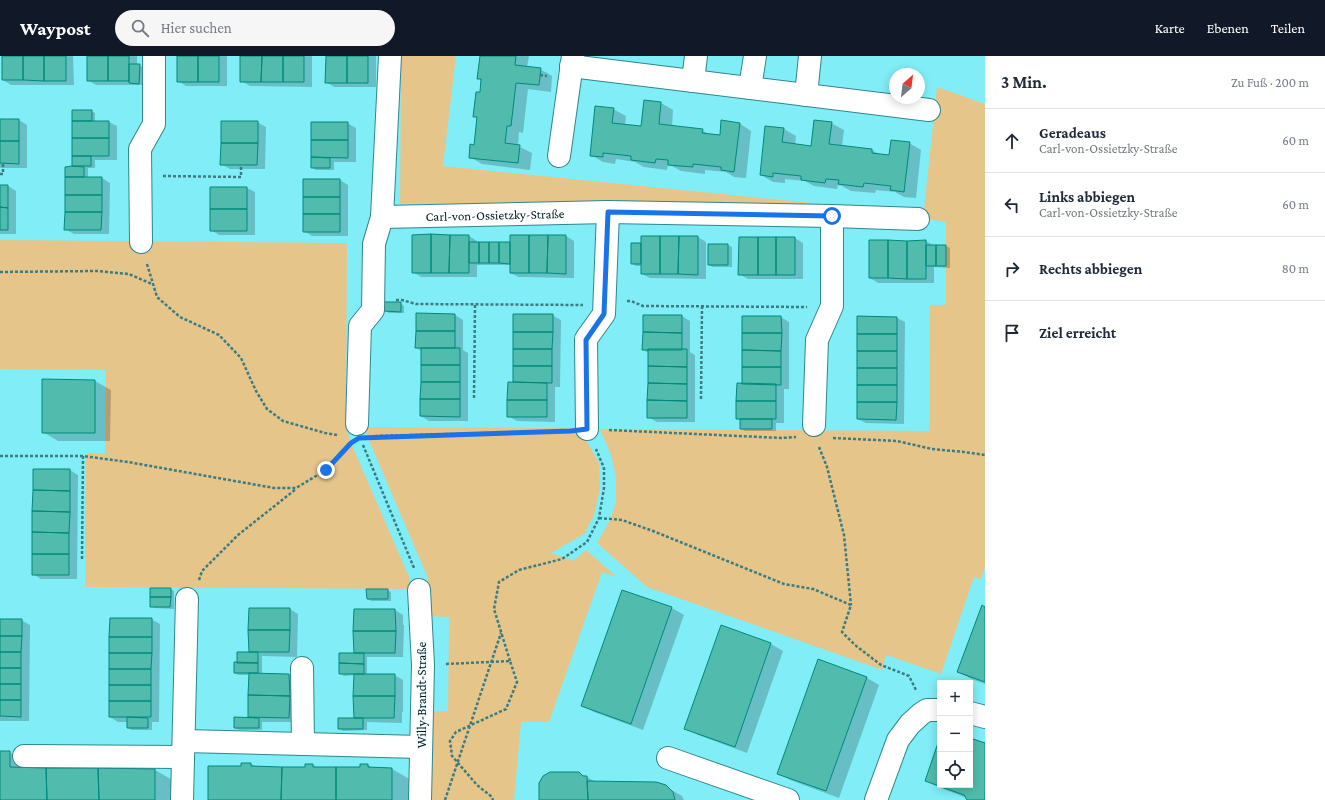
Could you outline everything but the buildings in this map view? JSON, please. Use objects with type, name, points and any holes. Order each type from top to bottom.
[{"type":"street","points":[[141,242],[140,149],[154,124],[154,56]]},
{"type":"street","points":[[358,431],[360,326],[373,310],[374,244],[382,217],[390,56]]},
{"type":"street","points":[[693,81],[696,56]]},
{"type":"street","points":[[750,88],[755,56]]},
{"type":"street","points":[[806,95],[810,56]]},
{"type":"street","points":[[559,156],[572,61],[636,65],[693,81],[929,110]]},
{"type":"street","points":[[587,429],[586,340],[604,314],[608,212]]},
{"type":"street","name":"Carl-von-Ossietzky-Straße","points":[[382,217],[608,212],[918,219]]},
{"type":"street","points":[[816,436],[817,340],[832,306],[832,216]]},
{"type":"street","name":"Willy-Brandt-Straße","points":[[419,590],[423,666],[420,800]]},
{"type":"street","points":[[182,800],[187,599]]},
{"type":"street","points":[[302,668],[303,744]]},
{"type":"street","points":[[876,800],[898,740],[910,724],[921,714],[934,710]]},
{"type":"street","points":[[973,714],[985,717]]},
{"type":"street","points":[[24,756],[303,744],[421,747]]},
{"type":"street","points":[[668,758],[733,791],[788,800]]},
{"type":"path","points":[[0,174],[3,174],[3,163]]},
{"type":"path","points":[[140,175],[241,176],[242,165]]},
{"type":"path","points":[[141,242],[157,297],[180,317],[219,335],[241,358],[256,391],[267,409],[284,421],[325,433],[339,435]]},
{"type":"path","points":[[0,272],[97,271],[129,274],[153,284]]},
{"type":"path","points":[[474,398],[475,305]]},
{"type":"path","points":[[701,399],[702,306]]},
{"type":"path","points":[[358,431],[571,431],[587,429],[782,438],[816,436],[897,441],[932,449],[985,455]]},
{"type":"path","points":[[493,800],[492,797],[477,785],[452,756],[450,741],[456,732],[506,709],[517,682],[494,609],[500,582],[519,570],[562,559],[587,542],[599,518],[604,488],[604,468],[587,429]]},
{"type":"path","points":[[187,599],[196,588],[202,571],[238,535],[296,488],[326,470],[351,443],[358,431]]},
{"type":"path","points":[[358,431],[419,580],[419,590]]},
{"type":"path","points":[[816,436],[828,467],[844,535],[851,605],[842,632],[855,645],[881,665],[909,676],[934,710]]},
{"type":"path","points":[[0,456],[83,456],[128,462],[274,488],[296,488]]},
{"type":"path","points":[[82,559],[83,456]]},
{"type":"path","points":[[599,518],[622,520],[784,584],[813,590],[851,605]]},
{"type":"path","points":[[445,800],[501,632]]},
{"type":"path","points":[[423,666],[510,661]]},
{"type":"shaded area","points":[[401,56],[456,56],[443,166],[842,206],[400,203]]},
{"type":"shaded area","points":[[937,87],[985,104],[985,567],[981,579],[974,577],[941,674],[886,655],[882,670],[647,587],[597,543],[610,520],[616,502],[616,477],[611,455],[600,429],[929,431],[930,305],[946,305],[946,222],[923,218]]},
{"type":"shaded area","points":[[0,240],[347,243],[346,427],[351,443],[410,579],[410,589],[85,587],[86,453],[105,453],[106,370],[0,369]]},
{"type":"shaded area","points":[[365,427],[579,428],[599,463],[600,488],[594,515],[584,534],[551,553],[573,561],[586,550],[617,577],[602,572],[549,722],[521,722],[514,800],[426,800],[426,711],[448,711],[449,617],[427,616],[428,578],[367,436]]},
{"type":"route","points":[[326,470],[351,443],[359,438],[382,436],[571,431],[587,429],[586,340],[604,314],[608,212],[832,216]]}]
